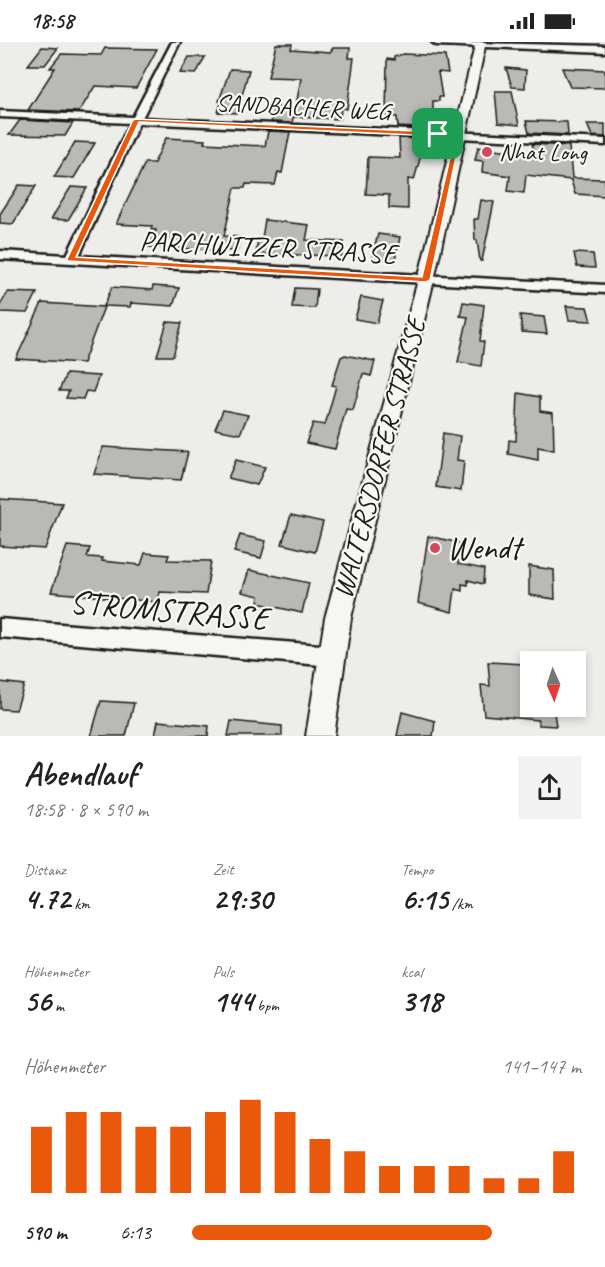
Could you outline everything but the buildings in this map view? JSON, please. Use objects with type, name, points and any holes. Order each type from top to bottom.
[{"type":"street","points":[[71,259],[136,120],[177,42]]},
{"type":"street","points":[[436,42],[605,49]]},
{"type":"street","name":"WALTERSDORFER STRASSE","points":[[320,736],[338,618],[359,529],[426,280],[481,43]]},
{"type":"street","name":"SANDBACHER WEG","points":[[0,114],[605,142]]},
{"type":"street","name":"PARCHWITZER STRASSE","points":[[0,255],[605,289]]},
{"type":"street","name":"STROMSTRASSE","points":[[0,628],[332,656]]},
{"type":"place","name":"Nhat Long","points":[[487,152]]},
{"type":"place","name":"Wendt","points":[[435,548]]},
{"type":"route","points":[[136,120],[438,134],[459,135],[426,280],[71,259],[136,120]]}]
